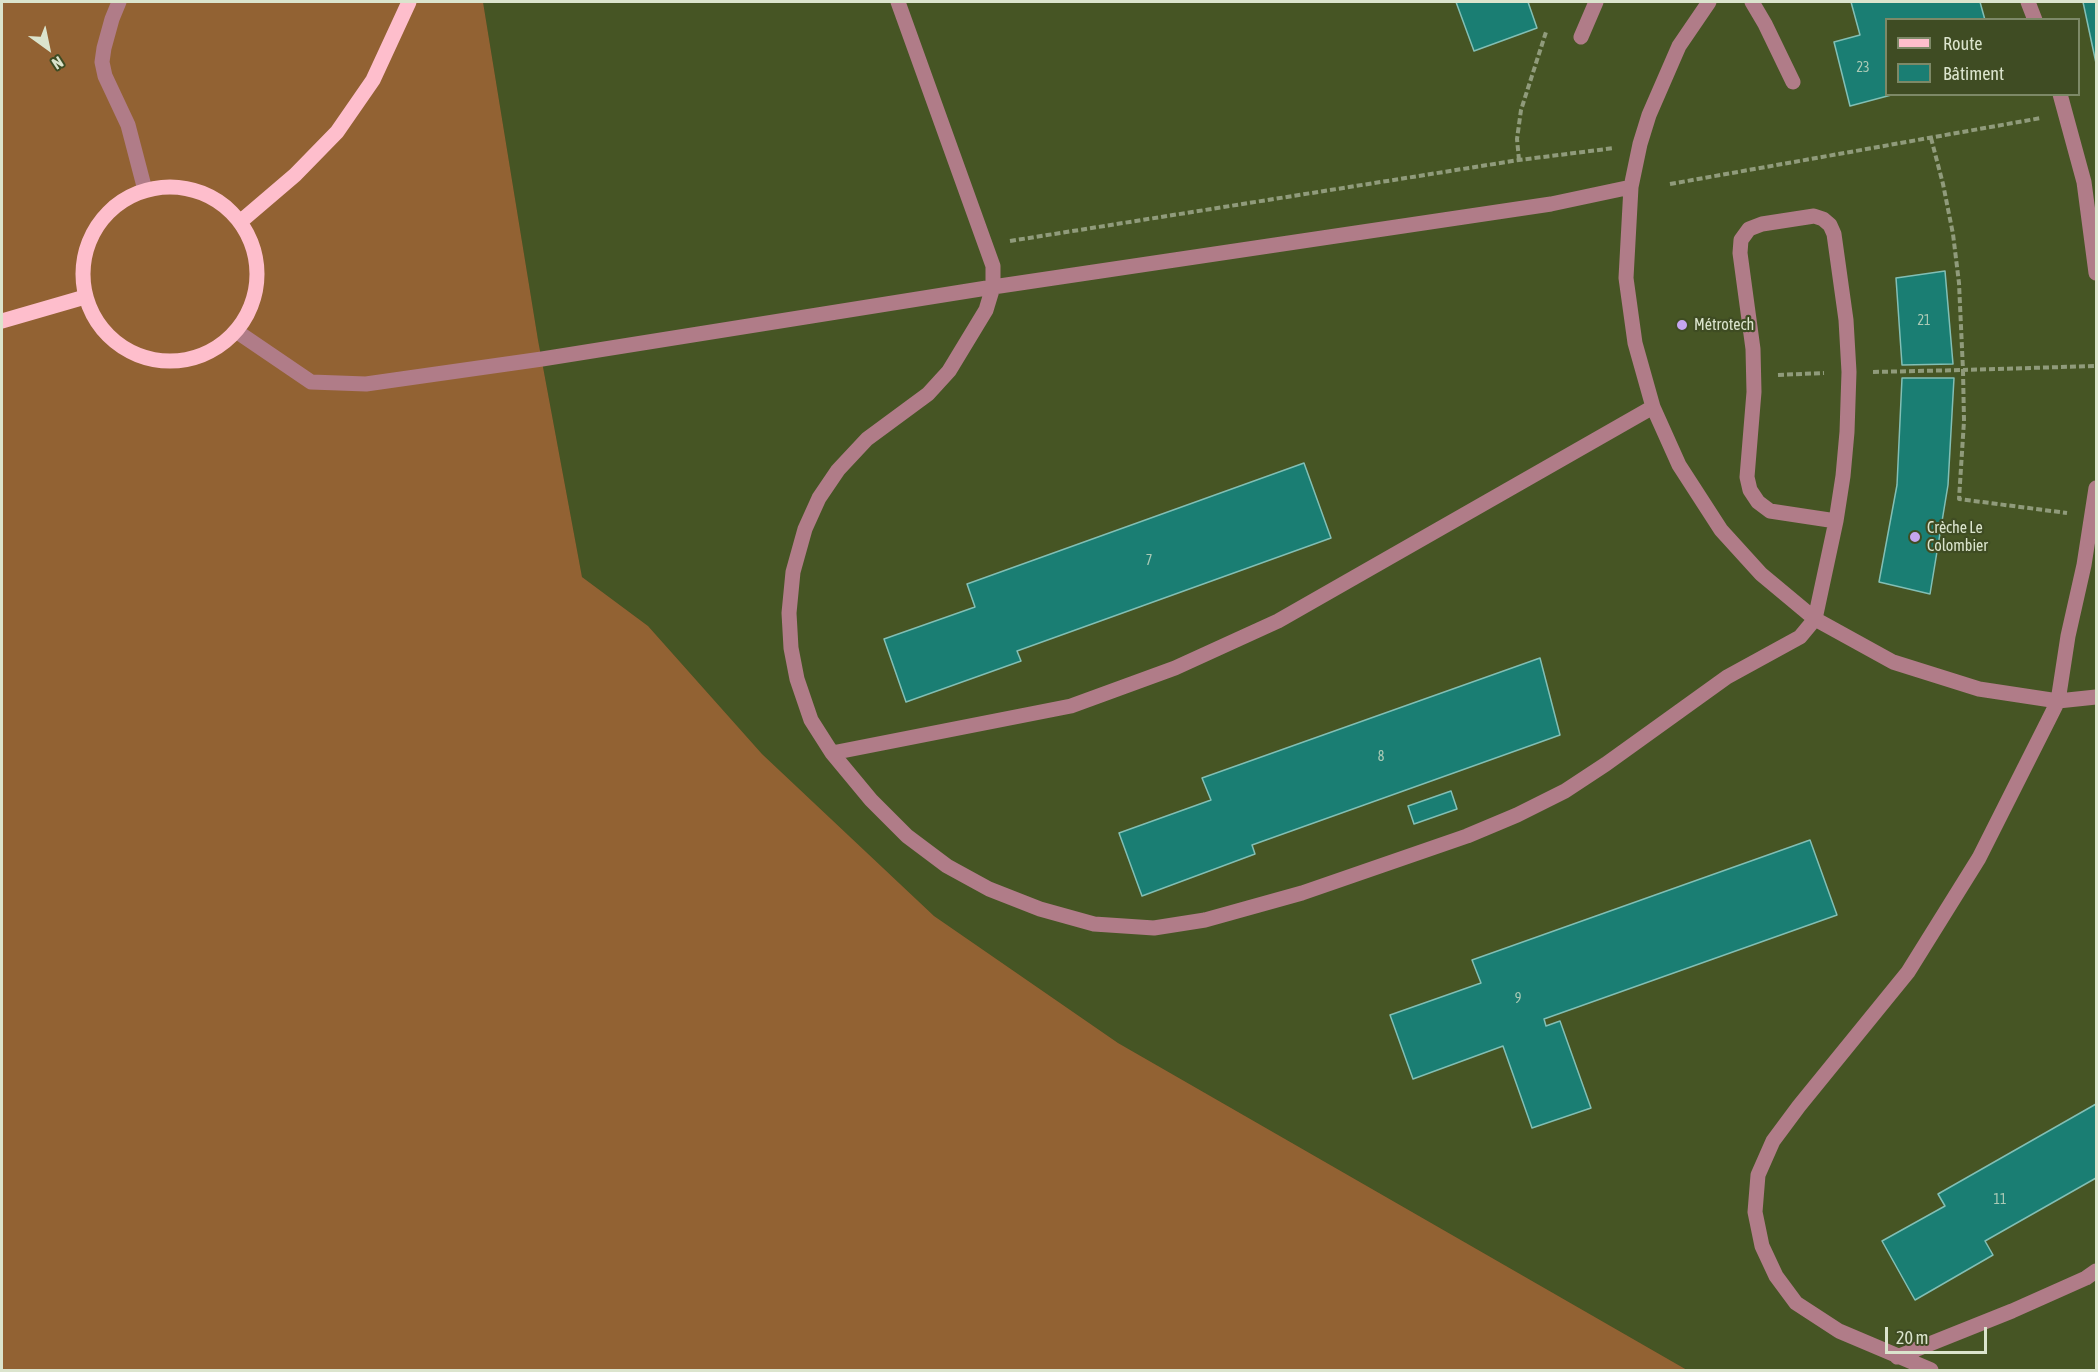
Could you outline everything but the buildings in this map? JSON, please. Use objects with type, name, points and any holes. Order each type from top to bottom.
[{"type":"main road","points":[[240,222],[295,175],[337,132],[373,80],[409,2]]},
{"type":"main road","points":[[171,187],[198,191],[221,203],[240,222],[253,248],[257,277],[251,306],[236,331],[215,348],[190,359],[164,361],[137,355],[114,341],[96,321],[85,297],[82,270],[88,244],[101,220],[121,202],[145,190],[171,187]]},
{"type":"main road","points":[[2,321],[85,297]]},
{"type":"lane","points":[[119,2],[109,29],[102,62],[105,76],[128,125],[145,190]]},
{"type":"lane","points":[[898,2],[986,245],[993,266],[993,287],[986,310],[949,371],[928,394],[867,439],[838,470],[819,498],[805,529],[793,572],[789,613],[790,648],[797,679],[811,720],[832,753],[871,800],[907,836],[947,866],[989,889],[1040,909],[1094,924],[1154,928],[1205,920],[1302,893],[1467,836],[1517,815],[1564,791],[1606,764],[1727,676],[1800,637],[1815,619],[1836,521],[1847,432],[1849,372],[1846,320],[1834,234],[1830,225],[1823,219],[1814,216],[1800,217],[1762,224],[1749,230],[1741,240],[1740,253],[1753,349],[1754,392],[1747,477],[1750,490],[1758,502],[1770,511],[1836,521]]},
{"type":"lane","points":[[1581,37],[1596,2]]},
{"type":"lane","points":[[1709,2],[1679,46],[1649,115],[1631,187],[1626,278],[1635,344],[1653,407],[1679,465],[1721,530],[1761,574],[1815,619],[1893,662],[1979,689],[2058,700],[2097,697]]},
{"type":"lane","points":[[1752,2],[1793,82]]},
{"type":"lane","points":[[2028,2],[2034,18]]},
{"type":"lane","points":[[2061,96],[2084,183],[2097,273]]},
{"type":"lane","points":[[236,331],[311,382],[366,384],[1551,204],[1631,187]]},
{"type":"lane","points":[[832,753],[1071,706],[1175,668],[1278,621],[1653,407]]},
{"type":"lane","points":[[1931,1371],[1839,1331],[1796,1303],[1776,1276],[1762,1246],[1755,1212],[1758,1175],[1773,1141],[1908,972],[1979,858],[2058,700],[2097,488]]},
{"type":"lane","points":[[1897,1357],[2012,1311],[2097,1271]]},
{"type":"path","points":[[1519,160],[1517,139],[1521,111],[1546,32]]},
{"type":"path","points":[[1670,184],[2042,118]]},
{"type":"path","points":[[1931,138],[1953,234],[1959,283],[1964,421],[1959,499],[2092,516]]},
{"type":"path","points":[[986,245],[1519,160],[1640,144]]},
{"type":"path","points":[[1895,371],[2097,366]]},
{"type":"shaded area","points":[[2,2],[483,2],[538,340],[582,577],[648,626],[762,754],[934,916],[1118,1043],[1687,1370],[2,1370]]},
{"type":"shaded area","points":[[483,2],[2096,2],[2096,1370],[1687,1370],[1118,1043],[934,916],[762,754],[648,626],[582,577],[538,340]]},
{"type":"place","name":"Métrotech","points":[[1682,325]]},
{"type":"place","name":"Crèche Le Colombier","points":[[1915,537]]}]
